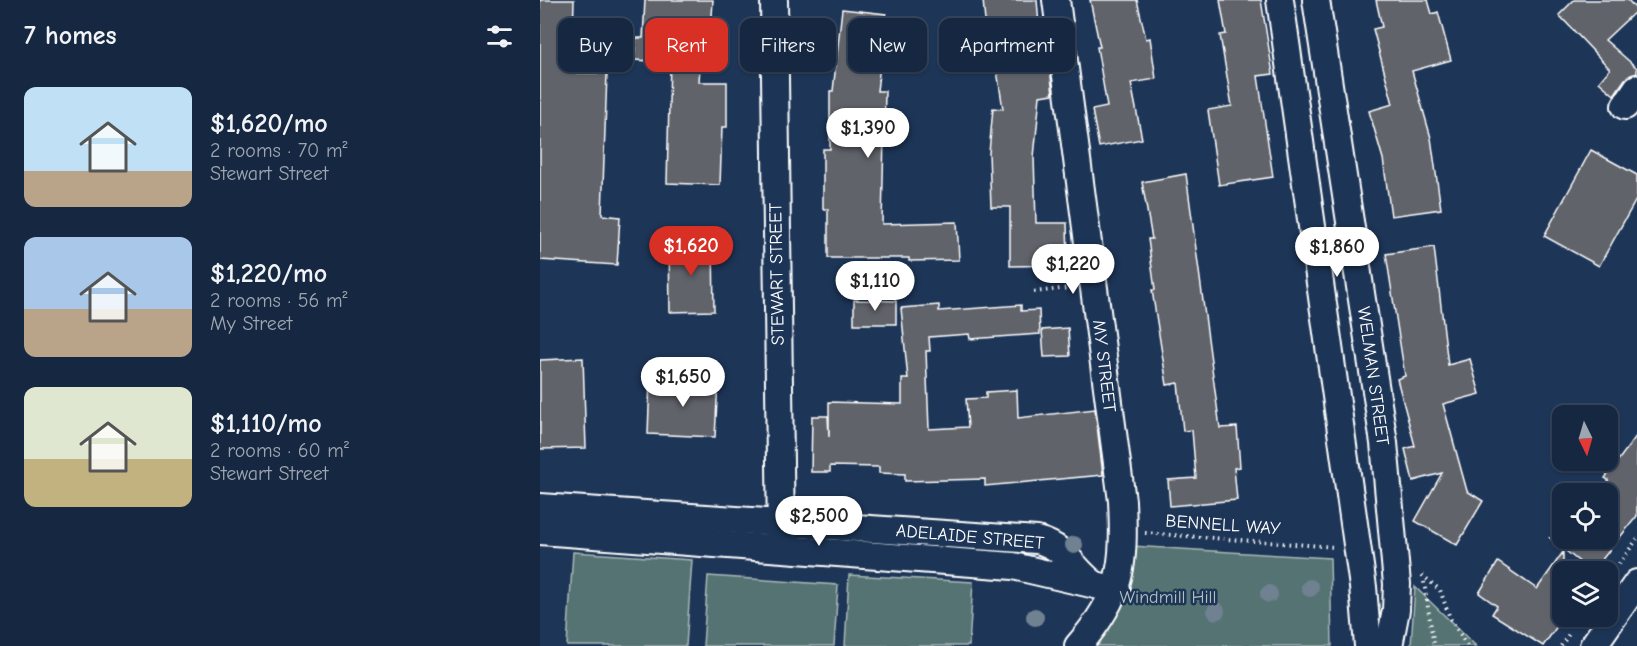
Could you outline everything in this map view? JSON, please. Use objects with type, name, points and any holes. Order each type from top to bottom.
[{"type":"street","name":"STEWART STREET","points":[[774,0],[781,536]]},
{"type":"street","name":"MY STREET","points":[[1056,0],[1122,501],[1123,531],[1106,588]]},
{"type":"street","points":[[1280,0],[1363,587],[1368,646]]},
{"type":"street","name":"WELMAN STREET","points":[[1316,0],[1384,443],[1397,584],[1396,610],[1389,646]]},
{"type":"street","name":"ADELAIDE STREET","points":[[540,507],[582,522],[781,536],[902,558],[1013,566],[1106,588]]},
{"type":"street","name":"ADELAIDE STREET","points":[[540,531],[582,522]]},
{"type":"street","name":"ADELAIDE STREET","points":[[781,536],[903,531],[1014,538],[1056,546],[1085,578],[1106,588]]},
{"type":"street","points":[[902,558],[903,531]]},
{"type":"street","points":[[972,563],[974,535]]},
{"type":"street","points":[[1013,566],[1014,538]]},
{"type":"street","points":[[1593,646],[1637,583]]},
{"type":"street","points":[[1078,646],[1096,626],[1106,588]]},
{"type":"path","points":[[1034,291],[1094,286]]},
{"type":"path","name":"BENNELL WAY","points":[[1123,531],[1322,547]]},
{"type":"path","points":[[1618,566],[1637,539]]},
{"type":"path","points":[[1419,570],[1423,578],[1434,646]]},
{"type":"path","points":[[1423,578],[1440,590],[1450,618],[1467,646]]},
{"type":"green space","name":"Windmill Hill","points":[[1131,546],[1330,558],[1332,646],[1089,646]]},
{"type":"green space","points":[[573,552],[692,560],[686,646],[567,646]]},
{"type":"green space","points":[[849,575],[973,582],[969,646],[845,646]]},
{"type":"green space","points":[[708,576],[838,585],[834,646],[703,646]]},
{"type":"green space","points":[[1415,587],[1476,646],[1411,646]]},
{"type":"building","points":[[540,0],[574,0],[574,18],[558,18],[558,72],[607,73],[602,215],[620,217],[617,265],[540,260]]},
{"type":"building","points":[[645,0],[713,0],[712,18],[645,18],[645,61],[634,60],[636,38],[643,38]]},
{"type":"building","points":[[983,0],[1037,0],[1038,18],[985,18]]},
{"type":"building","points":[[1090,0],[1137,0],[1146,39],[1150,38],[1156,79],[1131,83],[1142,139],[1099,147],[1092,110],[1107,107],[1097,47],[1100,47]]},
{"type":"building","points":[[1220,0],[1261,0],[1273,74],[1258,76],[1273,177],[1219,185],[1208,110],[1232,106],[1220,35],[1226,34]]},
{"type":"building","points":[[1376,0],[1428,0],[1432,14],[1438,12],[1451,60],[1412,71],[1431,138],[1441,209],[1391,216],[1383,159],[1369,111],[1393,104],[1373,29],[1382,27]]},
{"type":"building","points":[[1574,0],[1628,0],[1637,10],[1605,40],[1637,68],[1637,73],[1625,79],[1614,95],[1599,82],[1610,69],[1559,15]]},
{"type":"building","points":[[842,9],[886,14],[886,18],[848,18],[848,72],[879,72],[877,91],[885,91],[882,224],[957,222],[959,260],[828,258],[828,209],[823,209],[823,149],[830,149],[830,91],[833,91]]},
{"type":"building","points":[[670,72],[700,72],[699,82],[727,82],[727,127],[722,127],[720,185],[667,183]]},
{"type":"building","points":[[997,72],[1050,72],[1053,94],[1040,96],[1034,157],[1036,223],[1067,223],[1068,265],[1010,266],[1010,207],[991,207],[989,153],[993,108],[1003,109]]},
{"type":"building","points":[[1591,150],[1637,175],[1637,198],[1599,266],[1544,236]]},
{"type":"building","points":[[1186,174],[1220,428],[1237,427],[1240,467],[1234,468],[1237,500],[1170,506],[1168,480],[1196,478],[1192,430],[1183,431],[1178,383],[1167,385],[1152,290],[1155,290],[1148,239],[1152,239],[1142,182]]},
{"type":"building","points":[[669,243],[713,243],[714,311],[670,312]]},
{"type":"building","points":[[1434,247],[1448,365],[1470,359],[1480,394],[1443,404],[1467,491],[1483,501],[1457,545],[1415,521],[1442,473],[1413,481],[1405,449],[1415,446],[1397,379],[1405,376],[1386,254]]},
{"type":"building","points":[[854,300],[896,301],[896,324],[854,324]]},
{"type":"building","points":[[939,305],[939,311],[1021,305],[1021,311],[1039,310],[1040,334],[970,339],[969,334],[929,337],[930,351],[926,351],[929,429],[968,427],[966,399],[986,398],[986,392],[1017,390],[1018,418],[1095,409],[1103,475],[985,486],[985,479],[905,481],[905,474],[879,473],[879,467],[830,466],[830,472],[811,472],[812,416],[828,416],[829,437],[829,402],[902,404],[902,379],[908,379],[901,308]]},
{"type":"building","points":[[1068,328],[1070,356],[1044,357],[1042,330]]},
{"type":"building","points":[[583,358],[586,448],[540,449],[540,360]]},
{"type":"building","points":[[650,379],[718,382],[715,437],[648,434]]},
{"type":"building","points":[[1637,435],[1637,516],[1618,540],[1618,483],[1608,483],[1605,478],[1610,471],[1618,471],[1618,461]]},
{"type":"building","points":[[1564,549],[1610,549],[1601,561],[1578,561]]},
{"type":"building","points":[[1563,552],[1563,561],[1557,561]]},
{"type":"building","points":[[1498,562],[1537,589],[1552,568],[1552,627],[1557,627],[1543,646],[1492,614],[1497,606],[1479,593]]}]
